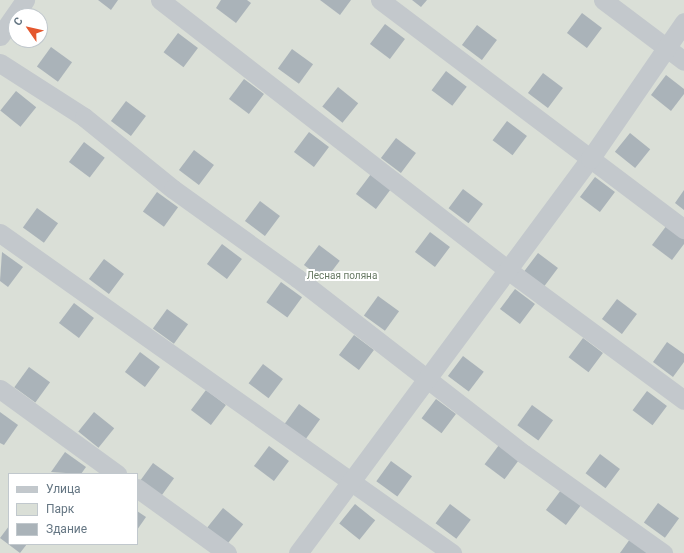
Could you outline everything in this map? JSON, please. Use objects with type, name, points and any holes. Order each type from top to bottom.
[{"type":"street","points":[[0,36],[26,0]]},
{"type":"street","points":[[160,0],[508,271],[684,400]]},
{"type":"street","points":[[380,0],[684,229]]},
{"type":"street","points":[[603,0],[684,61]]},
{"type":"street","points":[[298,553],[590,159],[684,22]]},
{"type":"street","points":[[0,63],[84,117],[173,189],[429,378],[524,454],[663,553]]},
{"type":"street","points":[[0,233],[351,483],[452,553]]},
{"type":"street","points":[[0,390],[116,473]]},
{"type":"street","points":[[138,489],[227,553]]},
{"type":"green space","name":"Лесная поляна","points":[[0,0],[684,0],[684,553],[0,553]]},
{"type":"building","points":[[98,0],[118,0],[111,10]]},
{"type":"building","points":[[221,0],[247,0],[251,3],[236,23],[216,8]]},
{"type":"building","points":[[320,0],[351,0],[340,15]]},
{"type":"building","points":[[412,0],[427,0],[421,7]]},
{"type":"building","points":[[582,13],[602,28],[587,48],[567,33]]},
{"type":"building","points":[[385,24],[405,39],[390,59],[370,44]]},
{"type":"building","points":[[477,25],[497,40],[482,60],[462,45]]},
{"type":"building","points":[[178,33],[198,48],[184,67],[164,52]]},
{"type":"building","points":[[51,47],[72,62],[58,82],[37,66]]},
{"type":"building","points":[[292,49],[313,64],[299,84],[278,68]]},
{"type":"building","points":[[446,71],[467,87],[452,106],[432,90]]},
{"type":"building","points":[[543,73],[563,88],[548,108],[528,93]]},
{"type":"building","points":[[666,75],[684,89],[684,94],[671,111],[651,95]]},
{"type":"building","points":[[244,79],[264,94],[249,114],[229,99]]},
{"type":"building","points":[[338,87],[358,103],[342,123],[322,106]]},
{"type":"building","points":[[16,91],[36,107],[20,127],[0,110]]},
{"type":"building","points":[[126,101],[146,116],[131,136],[111,121]]},
{"type":"building","points":[[507,121],[527,136],[513,155],[493,140]]},
{"type":"building","points":[[309,132],[329,147],[314,167],[294,152]]},
{"type":"building","points":[[630,133],[650,149],[635,168],[615,152]]},
{"type":"building","points":[[396,138],[416,153],[401,173],[381,158]]},
{"type":"building","points":[[84,142],[105,158],[90,178],[69,162]]},
{"type":"building","points":[[194,150],[214,165],[199,185],[179,170]]},
{"type":"building","points":[[371,174],[391,189],[376,209],[356,194]]},
{"type":"building","points":[[595,177],[615,192],[600,212],[580,197]]},
{"type":"building","points":[[463,189],[483,204],[469,223],[449,208]]},
{"type":"building","points":[[684,190],[684,210],[675,203]]},
{"type":"building","points":[[157,192],[178,207],[164,227],[143,211]]},
{"type":"building","points":[[260,201],[280,216],[265,236],[245,221]]},
{"type":"building","points":[[37,208],[58,223],[44,243],[23,227]]},
{"type":"building","points":[[667,225],[684,238],[684,244],[672,260],[652,245]]},
{"type":"building","points":[[430,232],[450,247],[435,267],[415,252]]},
{"type":"building","points":[[222,244],[242,259],[227,279],[207,264]]},
{"type":"building","points":[[319,245],[340,261],[325,281],[304,265]]},
{"type":"building","points":[[2,252],[23,267],[8,287],[0,281]]},
{"type":"building","points":[[538,253],[558,268],[543,288],[523,273]]},
{"type":"building","points":[[104,259],[124,274],[109,294],[89,279]]},
{"type":"building","points":[[281,282],[302,297],[287,318],[266,302]]},
{"type":"building","points":[[515,289],[535,304],[520,324],[500,309]]},
{"type":"building","points":[[378,296],[399,311],[385,331],[364,315]]},
{"type":"building","points":[[617,299],[637,314],[622,334],[602,319]]},
{"type":"building","points":[[74,303],[94,318],[79,338],[59,323]]},
{"type":"building","points":[[167,309],[188,324],[174,344],[153,328]]},
{"type":"building","points":[[354,335],[374,350],[359,370],[339,355]]},
{"type":"building","points":[[583,338],[603,353],[589,372],[569,357]]},
{"type":"building","points":[[667,342],[684,354],[684,362],[673,377],[653,362]]},
{"type":"building","points":[[140,352],[160,367],[145,387],[125,372]]},
{"type":"building","points":[[463,356],[484,372],[469,392],[448,376]]},
{"type":"building","points":[[263,364],[283,379],[269,398],[249,383]]},
{"type":"building","points":[[29,367],[50,382],[35,403],[14,387]]},
{"type":"building","points":[[206,390],[226,405],[211,425],[191,410]]},
{"type":"building","points":[[647,391],[667,406],[653,425],[633,410]]},
{"type":"building","points":[[436,399],[456,414],[442,433],[422,418]]},
{"type":"building","points":[[299,404],[320,419],[305,440],[284,424]]},
{"type":"building","points":[[532,405],[553,420],[538,441],[517,425]]},
{"type":"building","points":[[0,412],[18,425],[4,445],[0,443]]},
{"type":"building","points":[[94,412],[114,428],[98,448],[78,431]]},
{"type":"building","points":[[499,445],[519,460],[505,479],[485,464]]},
{"type":"building","points":[[269,446],[289,461],[274,481],[254,466]]},
{"type":"building","points":[[65,452],[86,467],[82,473],[51,472]]},
{"type":"building","points":[[600,454],[620,469],[606,488],[586,473]]},
{"type":"building","points":[[391,461],[412,476],[397,497],[376,481]]},
{"type":"building","points":[[153,463],[174,478],[160,498],[139,482]]},
{"type":"building","points":[[561,490],[581,505],[566,525],[546,510]]},
{"type":"building","points":[[658,503],[679,518],[665,538],[644,522]]},
{"type":"building","points":[[355,504],[375,520],[359,540],[339,523]]},
{"type":"building","points":[[450,504],[471,520],[456,539],[436,523]]},
{"type":"building","points":[[223,508],[243,524],[227,544],[207,527]]},
{"type":"building","points":[[138,512],[146,517],[138,529]]},
{"type":"building","points":[[8,527],[8,544],[0,538]]},
{"type":"building","points":[[630,539],[648,553],[620,553]]},
{"type":"building","points":[[9,545],[26,545],[20,553]]}]
